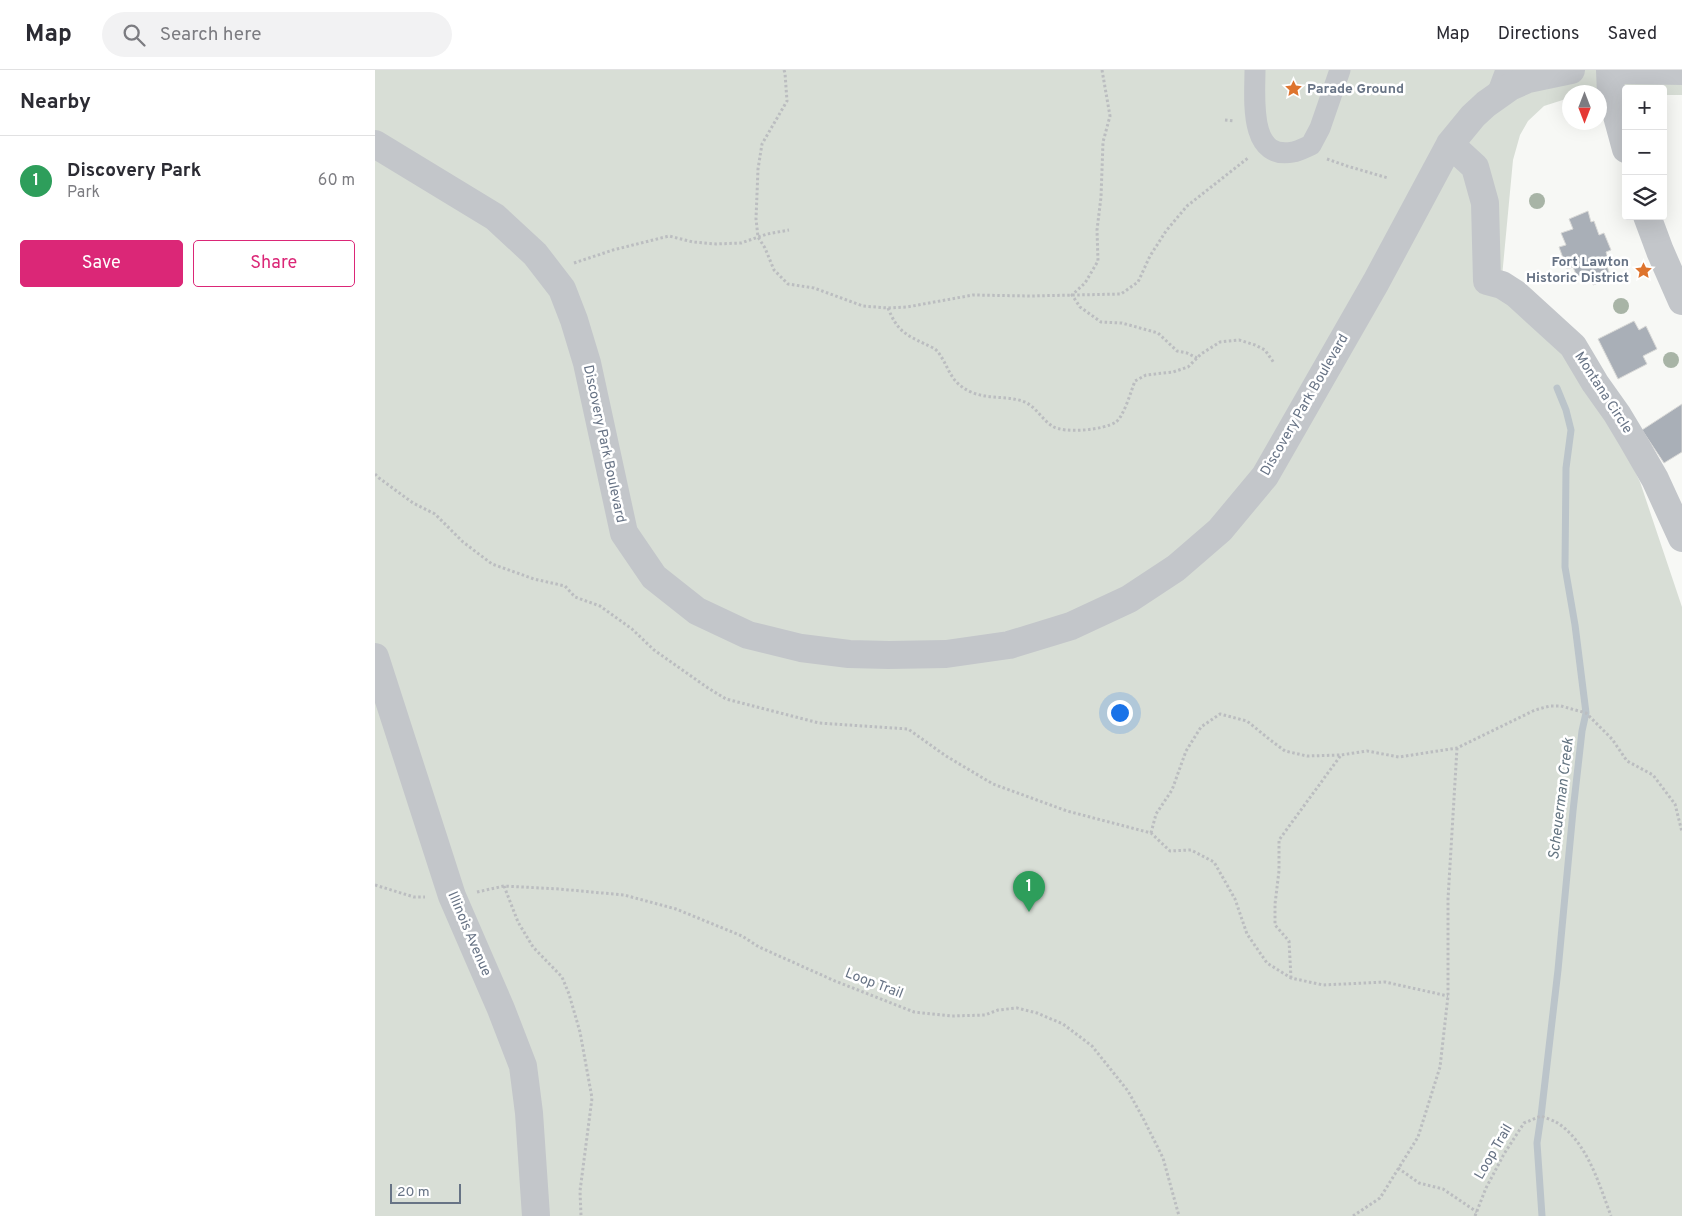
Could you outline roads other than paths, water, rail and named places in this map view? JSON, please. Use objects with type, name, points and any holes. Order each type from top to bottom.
[{"type":"street","points":[[1255,70],[1255,112],[1258,131],[1264,142],[1274,151],[1292,152],[1311,145],[1321,128],[1340,70]]},
{"type":"street","points":[[1496,97],[1506,70]]},
{"type":"street","name":"Discovery Park Boulevard","points":[[375,144],[495,217],[535,254],[562,289],[587,362],[624,533],[654,577],[697,611],[748,635],[801,648],[849,654],[946,654],[1009,645],[1071,626],[1129,599],[1176,568],[1220,530],[1265,476],[1376,282],[1450,144],[1473,116],[1510,87],[1528,79],[1571,70]]},
{"type":"street","points":[[1610,70],[1611,94],[1622,134]]},
{"type":"street","points":[[1626,70],[1682,71]]},
{"type":"street","name":"Montana Circle","points":[[1450,144],[1475,167],[1478,176],[1485,203],[1487,281],[1502,285],[1515,294],[1573,346],[1595,383],[1617,414],[1655,479],[1682,538]]},
{"type":"street","points":[[1648,220],[1682,301]]},
{"type":"street","name":"Illinois Avenue","points":[[375,657],[452,896],[501,1009],[523,1066],[529,1114],[536,1216]]},
{"type":"waterway","name":"Scheuerman Creek","points":[[1542,1216],[1537,1143],[1558,970],[1582,731],[1586,713],[1575,625],[1565,567],[1566,468],[1571,430],[1566,410],[1557,388]]},
{"type":"place","name":"Parade Ground","points":[[1293,89]]},
{"type":"place","name":"Fort Lawton Historic District","points":[[1643,270]]},
{"type":"place","name":"Discovery Park","points":[[1029,912]]}]
